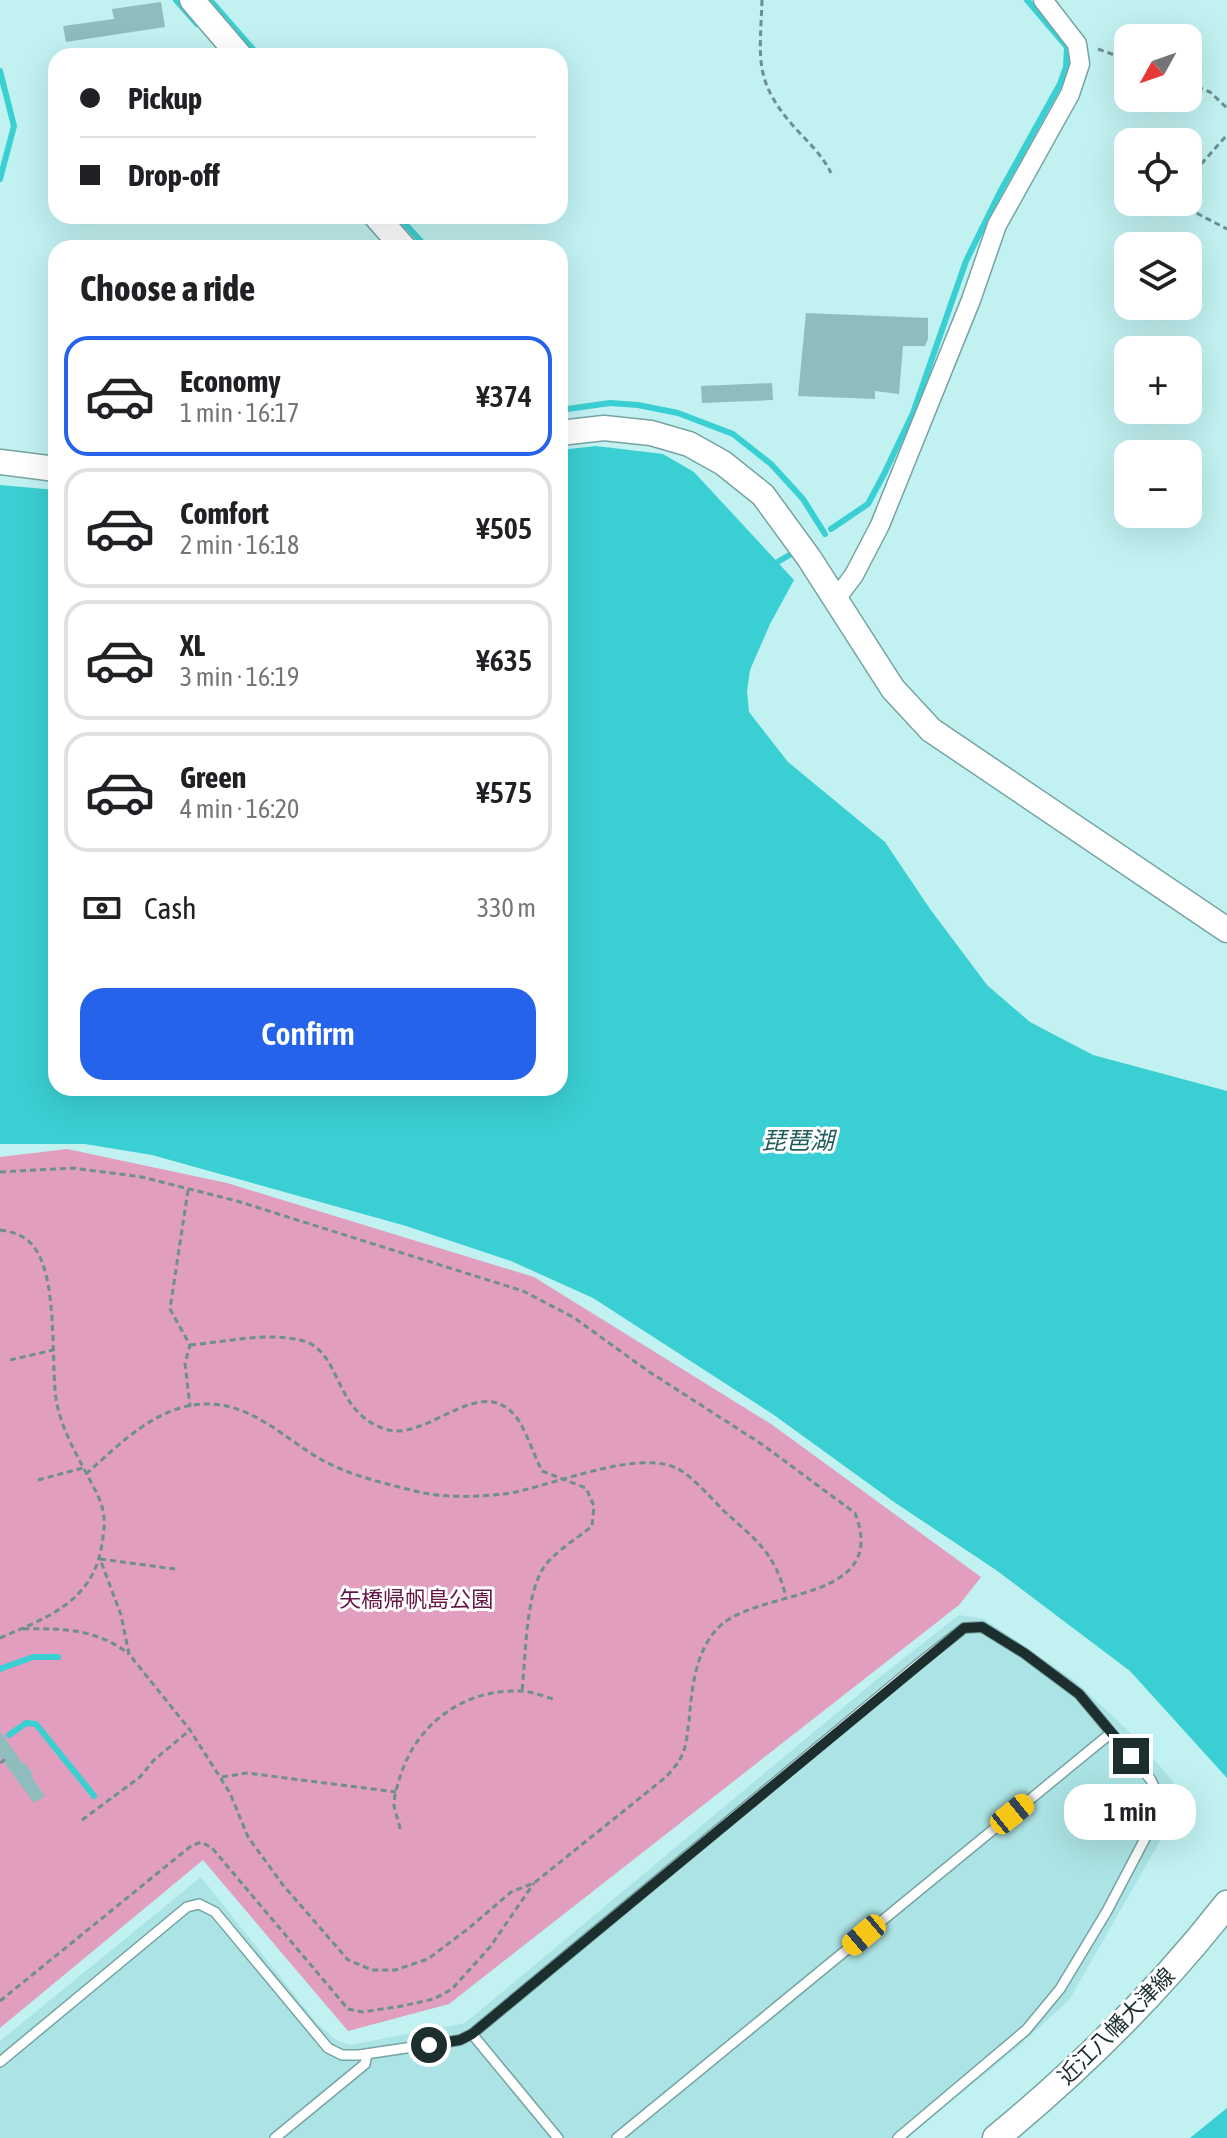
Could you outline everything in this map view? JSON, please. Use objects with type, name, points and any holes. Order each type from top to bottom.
[{"type":"main road","name":"近江八幡大津線","points":[[996,2138],[1110,2036],[1176,1966],[1227,1904]]},
{"type":"street","points":[[192,0],[233,48]]},
{"type":"street","points":[[836,599],[854,575],[880,525],[971,300],[997,225],[1070,94],[1080,64],[1077,44],[1043,0]]},
{"type":"street","points":[[383,224],[397,240]]},
{"type":"street","points":[[568,432],[604,428],[651,433],[689,444],[723,463],[763,495],[809,558],[893,689],[931,730],[1227,930]]},
{"type":"street","points":[[0,462],[48,468]]},
{"type":"lane","points":[[0,2062],[187,1907],[199,1904],[215,1912],[328,2048],[342,2055],[367,2054],[460,2040],[472,2034],[964,1628],[982,1627],[1024,1653],[1079,1694],[1151,1780],[1160,1810],[1107,1911],[1060,1989],[1026,2030],[898,2138]]},
{"type":"lane","points":[[617,2138],[1111,1733]]},
{"type":"lane","points":[[472,2034],[558,2138]]},
{"type":"lane","points":[[275,2138],[365,2064],[367,2054]]},
{"type":"path","points":[[762,0],[761,62],[768,94],[825,161],[831,173]]},
{"type":"path","points":[[1077,44],[1114,56]]},
{"type":"path","points":[[1202,89],[1227,108]]},
{"type":"path","points":[[1202,163],[1227,135]]},
{"type":"path","points":[[1202,216],[1227,229]]},
{"type":"path","points":[[0,1172],[73,1168],[142,1177],[237,1201],[523,1291],[573,1317],[648,1371],[763,1445],[855,1513],[861,1529],[862,1547],[839,1580],[809,1593],[748,1610],[723,1623],[708,1640],[699,1660],[682,1757],[666,1777],[534,1883],[490,1947],[452,1989],[434,1999],[363,2012],[348,2009],[212,1848],[201,1842],[191,1846],[0,2001]]},
{"type":"path","points":[[188,1189],[170,1309],[190,1345],[185,1371],[190,1407]]},
{"type":"path","points":[[0,1230],[23,1236],[36,1250],[44,1269],[51,1307],[55,1399],[106,1515],[100,1559],[86,1586],[65,1608],[0,1638]]},
{"type":"path","points":[[190,1345],[251,1338],[303,1341],[319,1348],[331,1364],[348,1402],[365,1422],[389,1431],[411,1429],[471,1404],[489,1401],[505,1407],[518,1420],[542,1471],[586,1488],[594,1506],[592,1526],[545,1565],[538,1579],[532,1600],[522,1691]]},
{"type":"path","points":[[10,1360],[53,1350]]},
{"type":"path","points":[[86,1474],[150,1422],[177,1408],[210,1404],[244,1410],[322,1460],[365,1478],[424,1493],[458,1497],[505,1494],[654,1460],[680,1470],[767,1550],[780,1573],[786,1598]]},
{"type":"path","points":[[38,1480],[83,1468]]},
{"type":"path","points":[[100,1559],[175,1569]]},
{"type":"path","points":[[100,1559],[121,1615],[129,1654]]},
{"type":"path","points":[[19,1630],[58,1628],[89,1632],[112,1640],[129,1654],[190,1730],[230,1793],[248,1837],[283,1885],[348,1960],[372,1970],[395,1970],[428,1959],[511,1892],[534,1883]]},
{"type":"path","points":[[400,1829],[394,1803],[396,1792],[408,1752],[423,1730],[467,1701],[498,1692],[522,1691],[556,1700]]},
{"type":"path","points":[[82,1820],[140,1777],[154,1760],[190,1730]]},
{"type":"path","points":[[0,1763],[7,1758]]},
{"type":"path","points":[[221,1778],[247,1773],[396,1792]]},
{"type":"shaded area","points":[[959,1615],[984,1619],[1075,1681],[1134,1736],[1174,1783],[1181,1804],[1069,2000],[1020,2045],[907,2138],[0,2138],[0,2041],[201,1877],[316,2022],[336,2040],[350,2045],[465,2023],[881,1676]]},
{"type":"green space","name":"矢橋帰帆島公園","points":[[67,1149],[227,1183],[534,1277],[771,1424],[981,1577],[959,1605],[449,2004],[348,2031],[203,1860],[0,2028],[0,1157]]},
{"type":"water","name":"琵琶湖","points":[[596,446],[663,454],[694,472],[794,580],[750,670],[747,691],[749,712],[788,762],[885,842],[987,985],[1030,1022],[1093,1055],[1227,1091],[1227,1778],[1130,1671],[996,1570],[894,1502],[774,1415],[593,1298],[511,1261],[406,1226],[152,1155],[85,1144],[0,1144],[0,485],[48,489],[48,1096],[568,1096],[568,449]]},
{"type":"water","points":[[1227,2108],[1227,2138],[1190,2138]]},
{"type":"building","points":[[161,2],[165,27],[66,42],[63,26],[114,19],[112,9]]},
{"type":"building","points":[[806,313],[928,318],[928,339],[925,346],[903,346],[899,394],[875,391],[875,399],[798,396]]},
{"type":"building","points":[[772,383],[773,400],[702,403],[701,386]]},
{"type":"building","points":[[0,1731],[33,1774],[31,1776],[45,1796],[34,1803],[0,1757]]},
{"type":"waterway","points":[[176,0],[197,24]]},
{"type":"waterway","points":[[210,0],[252,48]]},
{"type":"waterway","points":[[831,529],[868,504],[884,474],[913,413],[966,261],[1060,84],[1066,67],[1067,47],[1027,0]]},
{"type":"waterway","points":[[0,71],[14,126],[0,179]]},
{"type":"waterway","points":[[405,224],[420,240]]},
{"type":"waterway","points":[[568,409],[610,403],[638,405],[678,413],[733,434],[771,464],[803,499],[825,534]]},
{"type":"waterway","points":[[774,564],[798,550]]},
{"type":"waterway","points":[[0,1669],[33,1657],[58,1657]]},
{"type":"waterway","points":[[9,1735],[26,1723],[36,1724],[94,1796]]},
{"type":"route","points":[[429,2045],[460,2040],[472,2034],[964,1628],[982,1627],[1024,1653],[1079,1694],[1131,1756]]}]
